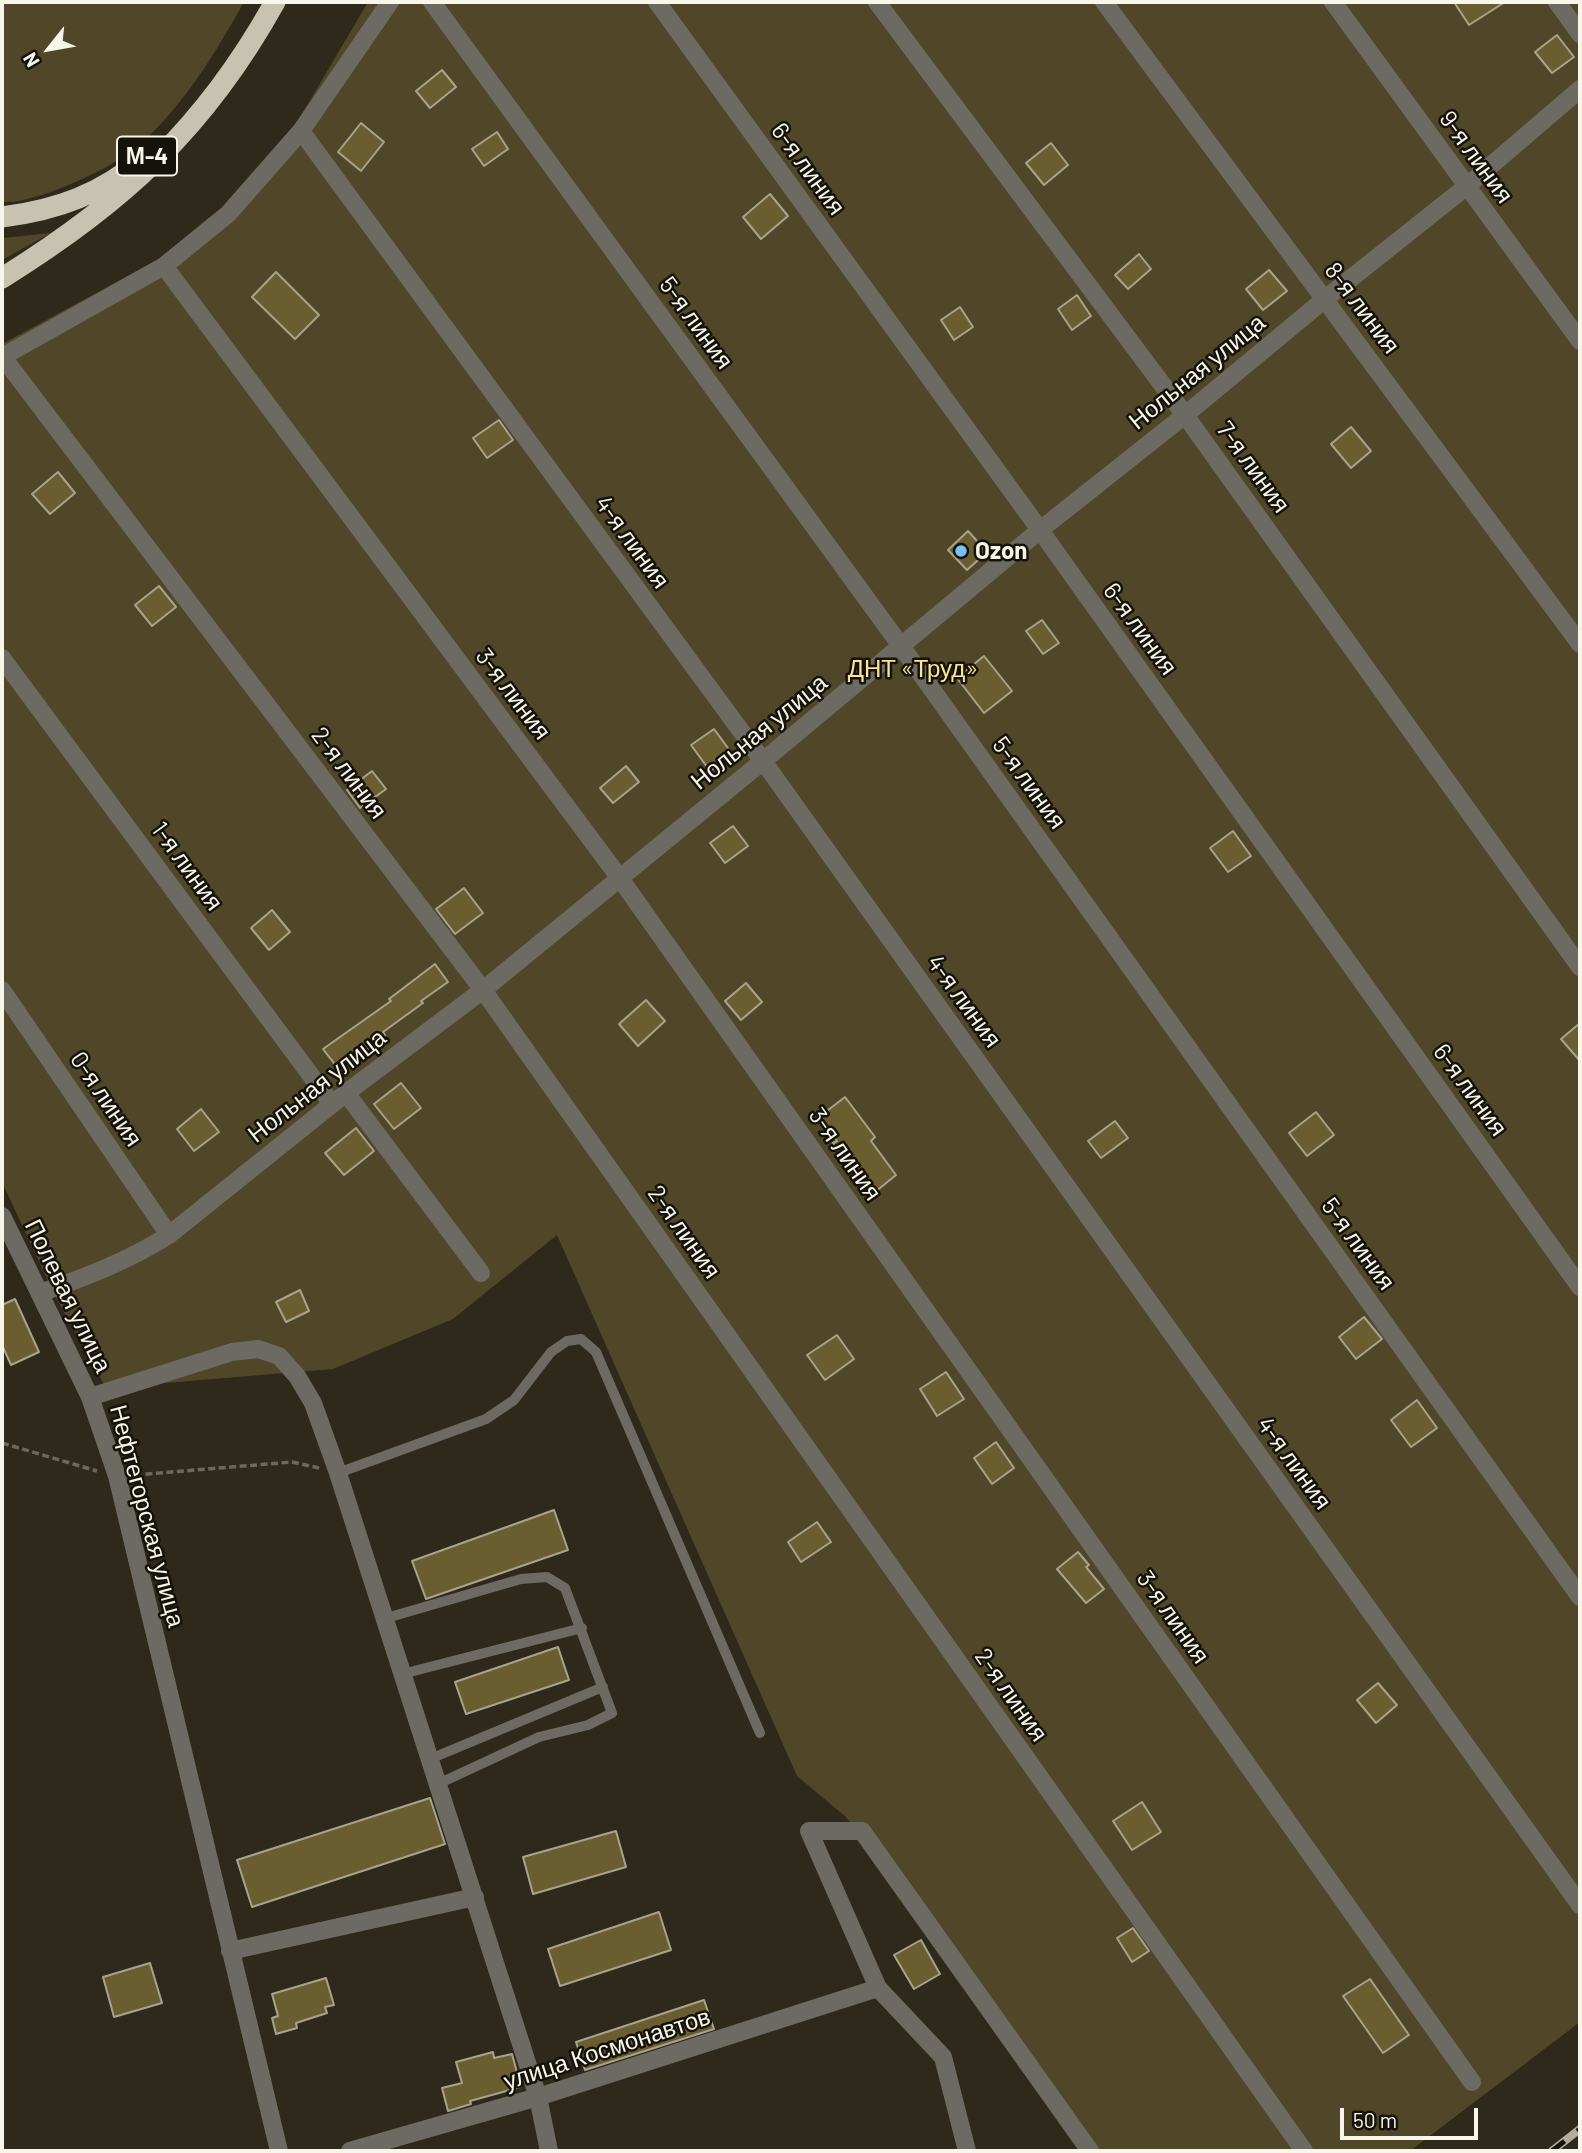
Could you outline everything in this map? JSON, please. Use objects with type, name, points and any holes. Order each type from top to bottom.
[{"type":"highway","name":"М-4","points":[[2,217],[42,212],[89,194],[133,167],[171,136],[216,86],[255,38],[275,2]]},
{"type":"highway","points":[[2,278],[98,213],[144,174],[183,134],[218,92],[255,38]]},
{"type":"street","points":[[2,357],[164,266],[228,214],[301,131],[390,2]]},
{"type":"street","name":"5-я линия","points":[[432,2],[901,646],[1580,1597]]},
{"type":"street","name":"6-я линия","points":[[657,2],[1040,530],[1580,1287]]},
{"type":"street","name":"7-я линия","points":[[877,2],[1185,415],[1580,967]]},
{"type":"street","name":"8-я линия","points":[[1104,2],[1580,643]]},
{"type":"street","name":"9-я линия","points":[[1333,2],[1580,341]]},
{"type":"street","points":[[1557,2],[1580,34]]},
{"type":"street","name":"Нольная улица","points":[[40,1293],[104,1270],[143,1252],[169,1235],[339,1099],[483,989],[763,761],[1040,530],[1467,186],[1580,89]]},
{"type":"street","name":"4-я линия","points":[[301,131],[763,761],[1580,1905]]},
{"type":"street","name":"3-я линия","points":[[164,266],[619,877],[1472,2082]]},
{"type":"street","name":"2-я линия","points":[[2,357],[483,989],[1304,2151]]},
{"type":"street","name":"1-я линия","points":[[2,658],[339,1099],[481,1273]]},
{"type":"street","name":"0-я линия","points":[[2,990],[169,1235]]},
{"type":"street","name":"Полевая улица","points":[[2,1216],[90,1397]]},
{"type":"street","name":"Нефтегорская улица","points":[[279,2151],[117,1476],[90,1397],[232,1352],[258,1349],[279,1356],[297,1376],[313,1403],[475,1897],[538,2097],[549,2151]]},
{"type":"street","points":[[968,2151],[943,2057],[878,1988],[809,1831],[862,1832],[1090,2151]]},
{"type":"street","points":[[230,1951],[475,1897]]},
{"type":"street","name":"улица Космонавтов","points":[[349,2151],[538,2097],[878,1988]]},
{"type":"lane","points":[[338,1473],[485,1419],[514,1400],[551,1352],[567,1341],[581,1339],[596,1352],[760,1733]]},
{"type":"lane","points":[[383,1619],[521,1579],[547,1577],[565,1588],[612,1713],[588,1725],[539,1737],[438,1784]]},
{"type":"lane","points":[[402,1674],[582,1628]]},
{"type":"lane","points":[[430,1759],[603,1687]]},
{"type":"path","points":[[2,1443],[117,1476],[292,1462],[338,1473]]},
{"type":"green space","points":[[2,2],[244,2],[184,96],[155,130],[131,152],[94,174],[64,187],[25,200],[2,202]]},
{"type":"green space","name":"ДНТ «Труд»","points":[[368,2],[1580,2],[1580,2022],[1410,2151],[1081,2151],[846,1817],[797,1776],[557,1235],[453,1319],[333,1369],[106,1388],[55,1296],[2,1182],[2,344],[192,241],[286,141]]},
{"type":"green space","points":[[51,233],[2,260],[2,238]]},
{"type":"building","points":[[1454,2],[1505,2],[1469,25]]},
{"type":"building","points":[[1557,35],[1574,57],[1552,73],[1535,52]]},
{"type":"building","points":[[442,70],[456,87],[430,108],[416,91]]},
{"type":"building","points":[[361,123],[384,142],[361,171],[338,152]]},
{"type":"building","points":[[497,132],[508,149],[484,166],[472,149]]},
{"type":"building","points":[[1051,143],[1068,165],[1044,185],[1026,163]]},
{"type":"building","points":[[770,194],[788,216],[761,239],[743,217]]},
{"type":"building","points":[[1139,254],[1151,269],[1128,289],[1115,275]]},
{"type":"building","points":[[1269,270],[1287,291],[1263,310],[1246,289]]},
{"type":"building","points":[[276,272],[319,315],[295,339],[252,297]]},
{"type":"building","points":[[1077,295],[1091,316],[1072,330],[1058,309]]},
{"type":"building","points":[[960,307],[973,327],[954,340],[941,320]]},
{"type":"building","points":[[499,420],[513,440],[487,458],[473,438]]},
{"type":"building","points":[[1351,427],[1371,451],[1351,468],[1331,444]]},
{"type":"building","points":[[58,472],[75,493],[50,514],[32,494]]},
{"type":"building","points":[[968,531],[987,552],[967,570],[948,550]]},
{"type":"building","points":[[159,586],[176,607],[152,626],[135,605]]},
{"type":"building","points":[[1042,620],[1059,643],[1043,654],[1026,631]]},
{"type":"building","points":[[984,656],[1012,691],[984,713],[957,678]]},
{"type":"building","points":[[714,729],[733,755],[710,771],[691,745]]},
{"type":"building","points":[[626,766],[639,782],[613,803],[600,788]]},
{"type":"building","points":[[372,771],[386,789],[360,808],[347,790]]},
{"type":"building","points":[[733,826],[748,846],[725,863],[710,843]]},
{"type":"building","points":[[1233,831],[1251,856],[1228,872],[1210,848]]},
{"type":"building","points":[[464,888],[483,913],[455,934],[436,909]]},
{"type":"building","points":[[272,910],[290,932],[269,950],[251,928]]},
{"type":"building","points":[[435,964],[448,982],[383,1032],[385,1035],[340,1071],[323,1049],[391,1001],[389,999]]},
{"type":"building","points":[[746,983],[762,1002],[741,1020],[725,1001]]},
{"type":"building","points":[[646,1000],[665,1021],[638,1046],[619,1024]]},
{"type":"building","points":[[1580,1023],[1580,1061],[1561,1039]]},
{"type":"building","points":[[401,1083],[421,1108],[394,1129],[374,1104]]},
{"type":"building","points":[[845,1097],[875,1137],[871,1141],[896,1175],[869,1197],[833,1143],[837,1141],[819,1117]]},
{"type":"building","points":[[201,1109],[219,1132],[194,1151],[177,1129]]},
{"type":"building","points":[[1316,1112],[1334,1135],[1307,1156],[1289,1133]]},
{"type":"building","points":[[1115,1121],[1128,1138],[1101,1158],[1088,1141]]},
{"type":"building","points":[[356,1128],[374,1151],[344,1175],[325,1153]]},
{"type":"building","points":[[300,1290],[309,1311],[286,1322],[276,1302]]},
{"type":"building","points":[[15,1299],[39,1352],[11,1365],[2,1345],[2,1305]]},
{"type":"building","points":[[1364,1317],[1382,1339],[1356,1359],[1339,1337]]},
{"type":"building","points":[[837,1335],[854,1359],[825,1380],[807,1355]]},
{"type":"building","points":[[946,1372],[964,1399],[937,1416],[920,1389]]},
{"type":"building","points":[[1417,1400],[1437,1428],[1411,1447],[1391,1420]]},
{"type":"building","points":[[996,1442],[1014,1468],[992,1484],[974,1458]]},
{"type":"building","points":[[554,1510],[568,1550],[426,1599],[412,1561]]},
{"type":"building","points":[[817,1522],[831,1542],[801,1562],[788,1542]]},
{"type":"building","points":[[1078,1552],[1104,1589],[1086,1603],[1057,1569]]},
{"type":"building","points":[[558,1647],[569,1680],[466,1714],[455,1682]]},
{"type":"building","points":[[1378,1683],[1397,1705],[1376,1723],[1357,1700]]},
{"type":"building","points":[[430,1798],[445,1844],[252,1907],[237,1860]]},
{"type":"building","points":[[1142,1802],[1161,1832],[1132,1850],[1113,1821]]},
{"type":"building","points":[[616,1831],[626,1867],[533,1894],[523,1857]]},
{"type":"building","points":[[659,1912],[671,1950],[560,1986],[548,1949]]},
{"type":"building","points":[[1133,1928],[1149,1951],[1132,1962],[1117,1938]]},
{"type":"building","points":[[921,1940],[940,1974],[914,1989],[894,1955]]},
{"type":"building","points":[[150,1963],[162,2003],[114,2017],[103,1977]]},
{"type":"building","points":[[326,1978],[334,2005],[325,2007],[327,2013],[296,2023],[297,2028],[276,2034],[272,2018],[278,2016],[272,1994]]},
{"type":"building","points":[[1370,1979],[1409,2035],[1383,2053],[1343,1996]]},
{"type":"building","points":[[704,2000],[714,2029],[585,2070],[576,2042]]},
{"type":"building","points":[[493,2052],[494,2058],[512,2054],[521,2087],[470,2101],[471,2104],[448,2111],[442,2088],[462,2083],[456,2062]]},
{"type":"railway","points":[[1552,2151],[1580,2129]]},
{"type":"place","name":"Ozon","points":[[961,551]]}]
